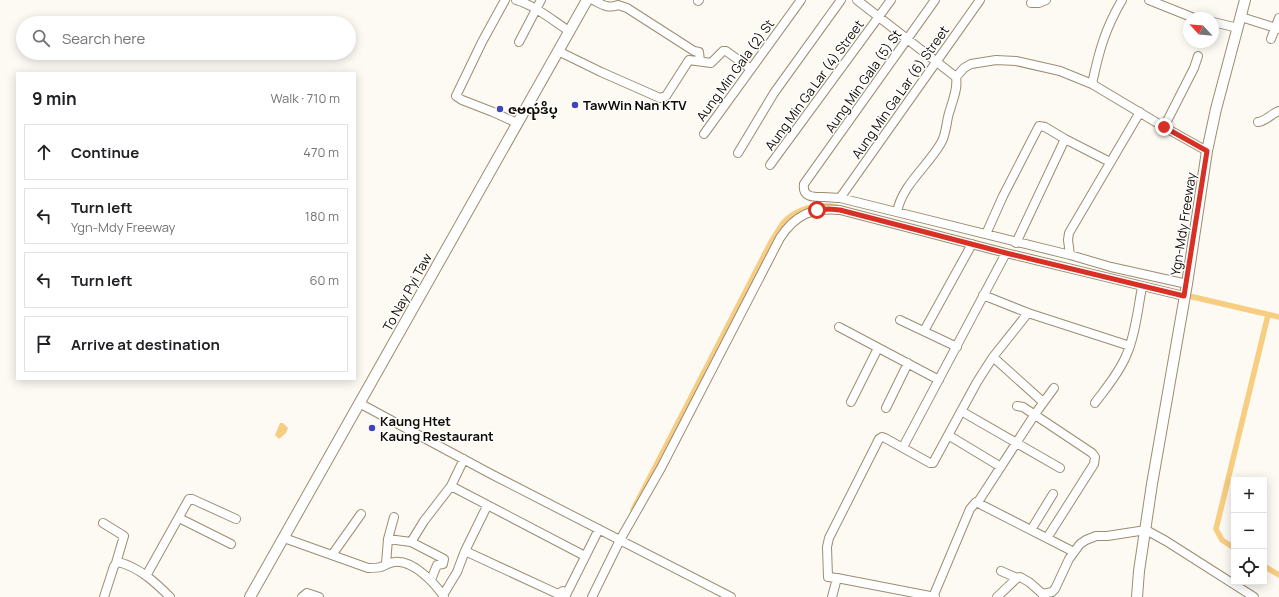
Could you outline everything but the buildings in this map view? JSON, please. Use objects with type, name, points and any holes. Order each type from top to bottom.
[{"type":"main road","name":"To Nay Pyi Taw","points":[[250,597],[587,0]]},
{"type":"main road","name":"Ygn-Mdy Freeway","points":[[1137,597],[1139,571],[1152,484],[1207,151],[1216,109],[1245,0]]},
{"type":"street","points":[[505,0],[482,42],[456,96],[462,100],[517,123]]},
{"type":"street","points":[[516,0],[536,9],[569,31]]},
{"type":"street","points":[[519,42],[542,0]]},
{"type":"street","points":[[593,0],[610,8],[618,5],[627,8],[699,52],[700,61]]},
{"type":"street","name":"Aung Min Gala (2) St","points":[[704,134],[801,0]]},
{"type":"street","points":[[738,153],[774,93],[841,0]]},
{"type":"street","points":[[857,0],[880,16],[956,77]]},
{"type":"street","name":"Aung Min Ga Lar (4) Street","points":[[770,165],[891,0]]},
{"type":"street","name":"Aung Min Gala (5) St","points":[[840,198],[811,197],[805,190],[804,186],[809,176],[935,0]]},
{"type":"street","name":"Aung Min Ga Lar (6) Street","points":[[840,198],[980,0]]},
{"type":"street","points":[[1031,3],[1038,3],[1046,0]]},
{"type":"street","points":[[1092,84],[1104,35],[1122,0]]},
{"type":"street","points":[[1154,1],[1183,13]]},
{"type":"street","points":[[1241,17],[1277,28]]},
{"type":"street","points":[[1271,39],[1277,28],[1279,18]]},
{"type":"street","points":[[1219,23],[1238,28]]},
{"type":"street","points":[[558,51],[660,98],[666,96],[689,60],[711,63],[724,51],[726,51],[751,69]]},
{"type":"street","points":[[1164,127],[1194,68],[1198,56]]},
{"type":"street","points":[[897,212],[901,199],[907,189],[942,141],[956,88],[956,77],[964,68],[971,64],[996,60],[1040,66],[1060,71],[1092,84],[1207,151]]},
{"type":"street","points":[[1258,122],[1279,111]]},
{"type":"street","points":[[1070,255],[1068,240],[1069,233],[1140,112]]},
{"type":"street","points":[[986,234],[1003,196],[1040,125],[1065,140],[1110,162]]},
{"type":"street","points":[[1016,243],[1065,140]]},
{"type":"street","points":[[840,198],[986,234],[1016,243],[1070,255],[1111,267],[1186,284]]},
{"type":"street","points":[[592,597],[618,538],[661,468],[780,238],[793,222],[808,212],[829,209],[840,210],[1006,253],[1184,296]]},
{"type":"street","points":[[924,331],[972,244]]},
{"type":"street","points":[[903,447],[1006,253]]},
{"type":"street","points":[[1095,403],[1122,366],[1130,346],[1142,286]]},
{"type":"street","points":[[984,295],[1028,313],[1130,346]]},
{"type":"street","points":[[1028,313],[993,357],[977,382],[932,463],[885,438],[881,438],[848,500],[828,542],[828,577],[893,593],[934,597],[974,502],[978,502],[1035,414],[1054,388]]},
{"type":"street","points":[[900,320],[957,346]]},
{"type":"street","points":[[839,327],[939,380]]},
{"type":"street","points":[[851,402],[878,348]]},
{"type":"street","points":[[993,357],[1043,402]]},
{"type":"street","points":[[886,408],[908,363]]},
{"type":"street","points":[[359,403],[464,460],[731,597]]},
{"type":"street","points":[[1017,406],[1023,407],[1035,414],[1092,453],[1095,457],[1094,464],[1047,538]]},
{"type":"street","points":[[961,411],[1060,468]]},
{"type":"street","points":[[948,435],[1001,467]]},
{"type":"street","points":[[411,542],[427,517],[451,486],[464,460]]},
{"type":"street","points":[[451,486],[585,556]]},
{"type":"street","points":[[1031,530],[1053,494]]},
{"type":"street","points":[[146,576],[178,518],[191,498],[236,519]]},
{"type":"street","points":[[978,502],[1074,552]]},
{"type":"street","points":[[284,538],[368,568],[379,568],[394,562],[402,563],[423,573],[444,596],[487,506]]},
{"type":"street","points":[[332,555],[361,514]]},
{"type":"street","points":[[386,564],[388,539],[394,517]]},
{"type":"street","points":[[178,518],[231,544]]},
{"type":"street","points":[[103,523],[124,536],[104,597]]},
{"type":"street","points":[[465,551],[558,594],[563,591],[566,595],[599,528]]},
{"type":"street","points":[[1001,571],[1016,578],[1020,577],[1026,579],[1044,596],[1055,589],[1065,566],[1080,544],[1091,537],[1146,530],[1254,597]]},
{"type":"street","points":[[388,539],[411,542],[445,559],[443,564],[437,565],[431,580]]},
{"type":"street","points":[[116,563],[123,563],[146,576],[159,585],[170,597]]},
{"type":"street","points":[[832,597],[837,578]]},
{"type":"street","points":[[997,597],[1016,578]]},
{"type":"street","points":[[302,597],[307,593],[319,597]]},
{"type":"shaded area","points":[[280,423],[283,423],[288,428],[286,433],[279,439],[275,435]]},
{"type":"waterway","points":[[633,510],[771,242],[783,223],[794,214],[807,208],[822,206],[836,207]]},
{"type":"waterway","points":[[1189,296],[1279,317]]},
{"type":"waterway","points":[[1231,546],[1222,540],[1216,529],[1268,315]]},
{"type":"waterway","points":[[1267,568],[1279,575]]},
{"type":"place","name":"TawWin Nan KTV","points":[[575,105]]},
{"type":"place","name":"ဇဗၺဴဒိပ္","points":[[500,109]]},
{"type":"place","name":"Kaung Htet Kaung Restaurant","points":[[372,428]]},
{"type":"route","points":[[817,210],[840,210],[1006,253],[1184,296],[1201,198],[1207,151],[1164,127]]}]
